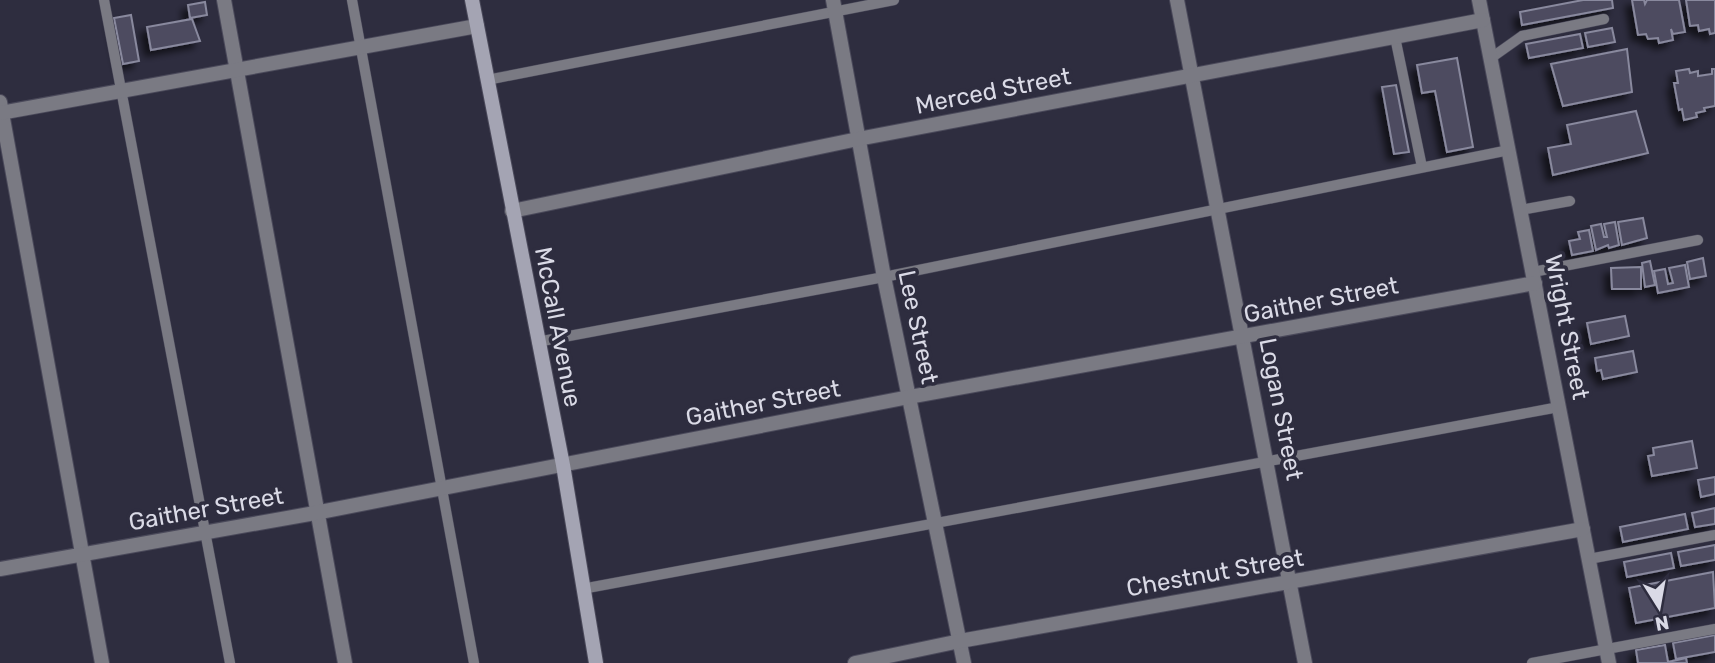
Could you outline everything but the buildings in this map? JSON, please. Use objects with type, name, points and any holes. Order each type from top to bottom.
[{"type":"main road","name":"McCall Avenue","points":[[472,0],[563,465],[596,663]]},
{"type":"street","points":[[224,0],[315,513],[345,663]]},
{"type":"street","name":"Logan Street","points":[[1177,0],[1269,463],[1305,663]]},
{"type":"street","name":"Wright Street","points":[[1479,0],[1607,656]]},
{"type":"street","name":"Lee Street","points":[[834,6],[884,277],[964,663]]},
{"type":"street","name":"Merced Street","points":[[512,211],[858,139],[1483,20]]},
{"type":"street","points":[[102,663],[1,109],[477,26]]},
{"type":"street","name":"Gaither Street","points":[[0,569],[315,513],[909,397],[1243,338],[1534,278]]},
{"type":"street","name":"Chestnut Street","points":[[855,663],[960,641],[1583,529]]},
{"type":"lane","points":[[104,0],[230,663]]},
{"type":"lane","points":[[352,0],[474,663]]},
{"type":"lane","points":[[487,80],[834,6],[894,0]]},
{"type":"lane","points":[[1491,58],[1522,36],[1604,19]]},
{"type":"lane","points":[[1395,37],[1422,167]]},
{"type":"lane","points":[[537,342],[884,277],[1509,150]]},
{"type":"lane","points":[[1521,210],[1570,201]]},
{"type":"lane","points":[[1534,278],[1698,240]]},
{"type":"lane","points":[[583,589],[1559,407]]},
{"type":"lane","points":[[1588,559],[1715,535]]},
{"type":"lane","points":[[1532,663],[1607,656],[1715,629]]}]
